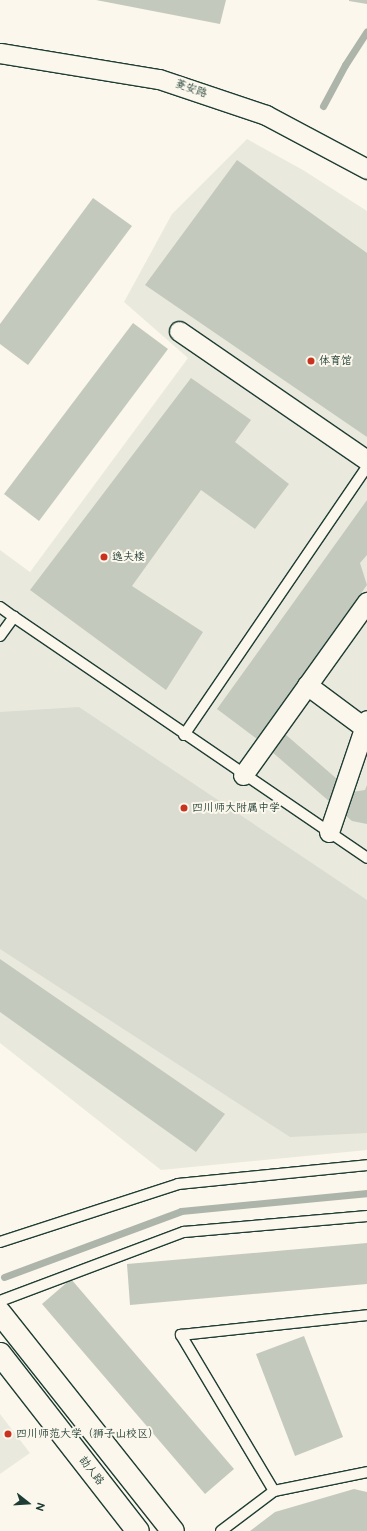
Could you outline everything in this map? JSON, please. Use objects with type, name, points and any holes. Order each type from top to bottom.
[{"type":"street","name":"菱安路","points":[[0,53],[159,78],[266,115],[367,169]]},
{"type":"street","points":[[179,331],[367,460]]},
{"type":"street","points":[[243,775],[367,602]]},
{"type":"street","points":[[307,685],[366,724],[329,832]]},
{"type":"street","points":[[0,1313],[173,1531]]},
{"type":"street","name":"劼人路","points":[[0,1354],[138,1531]]},
{"type":"lane","points":[[184,735],[367,467]]},
{"type":"lane","points":[[0,607],[184,735],[367,858]]},
{"type":"lane","points":[[0,636],[14,617]]},
{"type":"lane","points":[[0,1242],[178,1184],[367,1165]]},
{"type":"lane","points":[[0,1301],[184,1232],[367,1216]]},
{"type":"lane","points":[[274,1492],[181,1334],[367,1315]]},
{"type":"lane","points":[[221,1531],[274,1492],[367,1472]]},
{"type":"shaded area","name":"四川师大附属中学","points":[[247,139],[303,170],[367,211],[367,1150],[161,1170],[0,1043],[0,550],[30,572],[188,358],[124,302],[172,214]]},
{"type":"shaded area","points":[[79,707],[367,900],[367,1133],[290,1137],[0,949],[0,712]]},
{"type":"shaded area","name":"四川师范大学（狮子山校区）","points":[[0,1414],[30,1453],[0,1474]]},
{"type":"building","points":[[96,0],[226,0],[220,24]]},
{"type":"building","points":[[367,0],[367,4],[349,1]]},
{"type":"building","name":"体育馆","points":[[237,160],[367,253],[367,437],[145,285]]},
{"type":"building","points":[[93,198],[132,226],[28,365],[0,344],[0,324]]},
{"type":"building","points":[[133,323],[168,349],[39,521],[4,494]]},
{"type":"building","name":"逸夫楼","points":[[191,378],[251,420],[235,442],[289,484],[255,529],[201,490],[132,586],[203,632],[166,690],[30,590]]},
{"type":"building","points":[[367,500],[367,555],[360,563],[367,585],[270,721],[352,792],[365,790],[367,785],[367,824],[352,821],[257,739],[217,709]]},
{"type":"building","points":[[0,959],[225,1114],[196,1152],[0,1012]]},
{"type":"building","points":[[367,1243],[367,1284],[130,1305],[127,1264]]},
{"type":"building","points":[[71,1279],[234,1469],[205,1494],[42,1304]]},
{"type":"building","points":[[304,1336],[343,1437],[295,1456],[256,1354]]},
{"type":"building","points":[[354,1489],[367,1492],[367,1531],[250,1531],[275,1512]]},
{"type":"waterway","points":[[323,106],[345,65],[367,31]]},
{"type":"waterway","points":[[4,1277],[181,1211],[367,1193]]},
{"type":"place","name":"体育馆","points":[[311,361]]},
{"type":"place","name":"逸夫楼","points":[[104,557]]},
{"type":"place","name":"四川师大附属中学","points":[[184,808]]},
{"type":"place","name":"四川师范大学（狮子山校区）","points":[[8,1434]]}]
